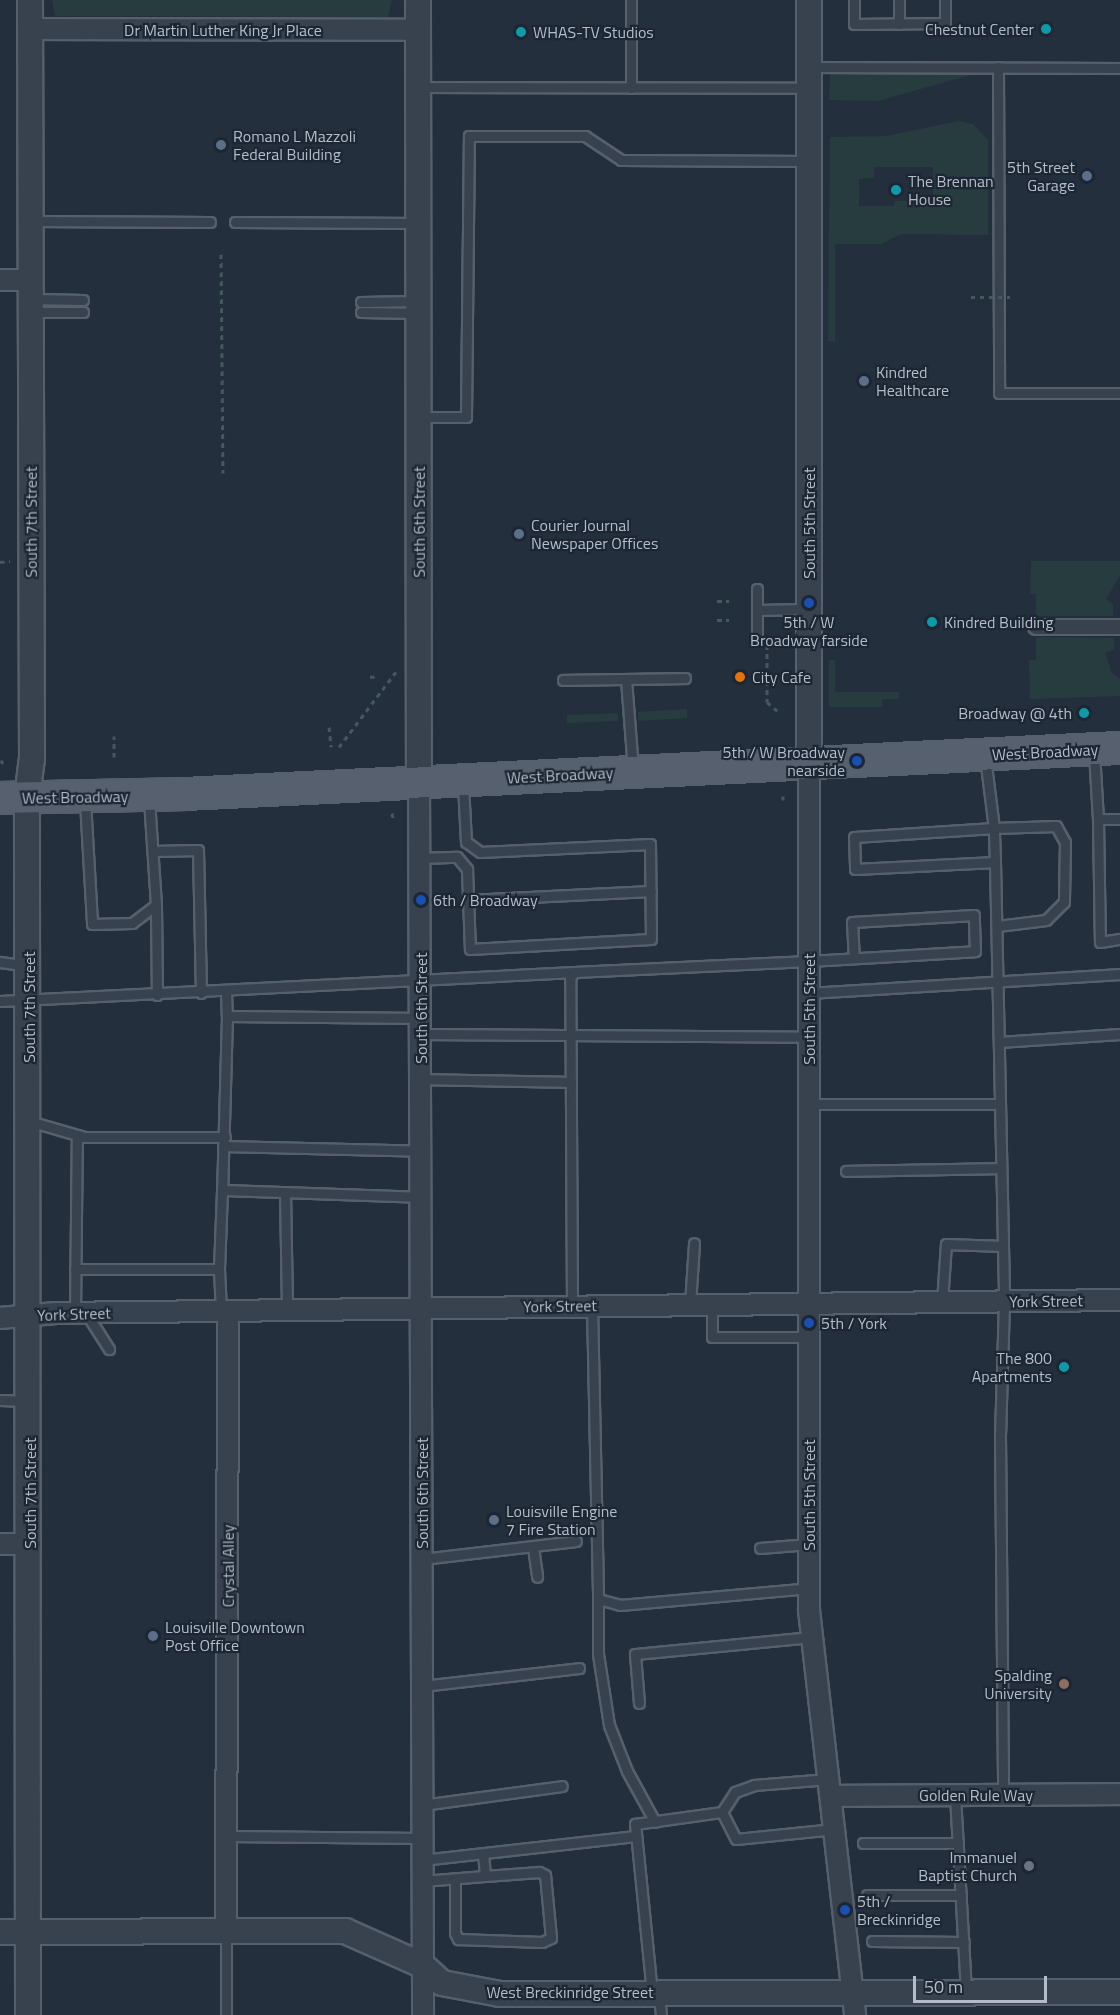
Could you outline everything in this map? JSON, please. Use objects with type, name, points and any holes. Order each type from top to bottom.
[{"type":"main road","name":"West Broadway","points":[[14,798],[149,796],[1107,749]]},
{"type":"street","name":"South 7th Street","points":[[28,2015],[31,1932],[29,966],[14,798],[32,760],[30,0]]},
{"type":"street","name":"South 6th Street","points":[[418,0],[423,2015]]},
{"type":"street","name":"South 5th Street","points":[[809,0],[809,1588],[812,1637],[836,1829],[853,2004]]},
{"type":"street","name":"Dr Martin Luther King Jr Place","points":[[30,29],[418,30]]},
{"type":"street","points":[[0,280],[31,297]]},
{"type":"street","points":[[1036,627],[1120,627]]},
{"type":"street","name":"York Street","points":[[0,1318],[80,1313],[712,1303],[1120,1300]]},
{"type":"street","name":"Crystal Alley","points":[[225,1312],[226,1929]]},
{"type":"street","points":[[0,1544],[30,1544]]},
{"type":"street","name":"Golden Rule Way","points":[[830,1787],[955,1795],[1120,1794]]},
{"type":"street","name":"West Breckinridge Street","points":[[0,1932],[226,1929],[345,1931],[422,1965],[442,1983],[472,1991],[657,2001],[853,2004],[966,1992],[1120,1992]]},
{"type":"lane","points":[[631,0],[631,88]]},
{"type":"lane","points":[[854,0],[854,24],[945,23],[945,0]]},
{"type":"lane","points":[[899,0],[899,24]]},
{"type":"lane","points":[[418,87],[631,88],[998,67],[1120,68]]},
{"type":"lane","points":[[998,67],[999,393],[1120,393]]},
{"type":"lane","points":[[419,417],[466,417],[469,136],[585,136],[621,160],[809,161]]},
{"type":"lane","points":[[30,221],[210,222]]},
{"type":"lane","points":[[235,222],[419,223]]},
{"type":"lane","points":[[31,297],[83,300]]},
{"type":"lane","points":[[31,297],[84,312]]},
{"type":"lane","points":[[361,302],[419,307]]},
{"type":"lane","points":[[361,312],[419,307]]},
{"type":"lane","points":[[757,589],[757,610],[762,635]]},
{"type":"lane","points":[[757,610],[810,609]]},
{"type":"lane","points":[[563,680],[685,678]]},
{"type":"lane","points":[[626,679],[633,772]]},
{"type":"lane","points":[[1107,749],[1098,819],[1100,942],[1120,939]]},
{"type":"lane","points":[[985,755],[995,862],[1004,1302],[1000,1435],[1003,1795]]},
{"type":"lane","points":[[457,857],[465,842],[462,780]]},
{"type":"lane","points":[[149,796],[156,905],[157,995]]},
{"type":"lane","points":[[85,798],[92,924],[132,923],[156,905]]},
{"type":"lane","points":[[1098,819],[1120,819]]},
{"type":"lane","points":[[995,862],[855,869],[854,837],[1056,826],[1065,842],[1064,902],[1046,920],[997,926]]},
{"type":"lane","points":[[421,858],[457,857],[467,868],[470,949],[651,939],[650,844],[480,852],[465,842]]},
{"type":"lane","points":[[153,851],[198,850],[201,993]]},
{"type":"lane","points":[[467,868],[480,852]]},
{"type":"lane","points":[[468,900],[651,891]]},
{"type":"lane","points":[[0,1001],[226,992],[574,972],[809,961],[975,951],[974,915],[852,922],[854,958]]},
{"type":"lane","points":[[0,963],[29,966]]},
{"type":"lane","points":[[572,1306],[570,978],[574,972]]},
{"type":"lane","points":[[809,993],[1120,974]]},
{"type":"lane","points":[[225,1312],[219,1269],[226,992]]},
{"type":"lane","points":[[227,1016],[571,1033],[809,1037]]},
{"type":"lane","points":[[999,1042],[1120,1034]]},
{"type":"lane","points":[[421,1079],[571,1082]]},
{"type":"lane","points":[[809,1104],[1000,1104]]},
{"type":"lane","points":[[29,1121],[76,1134],[122,1139],[224,1141],[422,1151]]},
{"type":"lane","points":[[76,1134],[75,1269],[80,1313],[109,1349]]},
{"type":"lane","points":[[846,1171],[1001,1168]]},
{"type":"lane","points":[[222,1190],[422,1197]]},
{"type":"lane","points":[[285,1192],[287,1311]]},
{"type":"lane","points":[[690,1304],[694,1243]]},
{"type":"lane","points":[[942,1302],[946,1244],[1003,1246]]},
{"type":"lane","points":[[75,1269],[219,1269]]},
{"type":"lane","points":[[712,1303],[712,1337],[809,1337]]},
{"type":"lane","points":[[592,1306],[598,1654],[609,1725],[627,1771],[655,1822]]},
{"type":"lane","points":[[0,1400],[30,1401]]},
{"type":"lane","points":[[422,1559],[576,1542]]},
{"type":"lane","points":[[760,1548],[809,1544]]},
{"type":"lane","points":[[533,1547],[537,1577]]},
{"type":"lane","points":[[598,1599],[620,1605],[809,1588]]},
{"type":"lane","points":[[639,1703],[635,1654],[812,1637]]},
{"type":"lane","points":[[422,1686],[579,1668]]},
{"type":"lane","points":[[657,2001],[635,1824],[722,1812],[735,1792],[754,1785],[830,1787]]},
{"type":"lane","points":[[422,1805],[562,1786]]},
{"type":"lane","points":[[955,1795],[966,1992]]},
{"type":"lane","points":[[722,1812],[736,1839],[836,1829]]},
{"type":"lane","points":[[226,1836],[422,1838]]},
{"type":"lane","points":[[422,1860],[636,1836]]},
{"type":"lane","points":[[863,1843],[958,1843]]},
{"type":"lane","points":[[483,1854],[485,1875]]},
{"type":"lane","points":[[422,1881],[455,1881],[485,1875],[539,1872],[544,1875],[551,1938],[542,1942],[459,1939],[455,1933],[455,1881]]},
{"type":"lane","points":[[867,1895],[961,1895]]},
{"type":"lane","points":[[226,1929],[226,2015]]},
{"type":"lane","points":[[872,1941],[964,1942]]},
{"type":"path","points":[[221,254],[223,473]]},
{"type":"path","points":[[971,297],[1010,297]]},
{"type":"path","points":[[717,602],[729,601]]},
{"type":"path","points":[[717,620],[729,620]]},
{"type":"path","points":[[762,635],[767,702],[779,712]]},
{"type":"path","points":[[339,747],[419,642]]},
{"type":"path","points":[[370,676],[379,676]]},
{"type":"path","points":[[329,727],[331,747]]},
{"type":"path","points":[[114,736],[114,757]]},
{"type":"green space","points":[[52,0],[392,0],[388,17],[55,16]]},
{"type":"green space","points":[[830,74],[974,74],[878,101],[829,100]]},
{"type":"green space","points":[[959,121],[973,124],[988,140],[988,235],[901,234],[881,244],[835,244],[835,341],[828,341],[830,137],[886,136]],"holes":[[[874,167],[933,167],[933,206],[920,206],[920,201],[895,201],[894,206],[859,206],[859,179],[874,178]]]},
{"type":"green space","points":[[1031,561],[1120,561],[1120,576],[1106,599],[1113,605],[1113,616],[1036,616],[1036,594],[1030,594]]},
{"type":"green space","points":[[1036,637],[1114,638],[1114,650],[1105,653],[1112,673],[1120,679],[1120,696],[1030,699],[1029,660],[1036,660]]},
{"type":"green space","points":[[829,660],[835,660],[835,692],[899,692],[899,699],[882,699],[882,707],[829,707]]},
{"type":"green space","points":[[687,709],[687,718],[638,721],[638,712]]},
{"type":"green space","points":[[618,713],[618,721],[567,723],[567,715]]},
{"type":"place","name":"Chestnut Center","points":[[1046,29]]},
{"type":"place","name":"WHAS-TV Studios","points":[[521,32]]},
{"type":"place","name":"Romano L Mazzoli Federal Building","points":[[221,145]]},
{"type":"place","name":"5th Street Garage","points":[[1087,176]]},
{"type":"place","name":"The Brennan House","points":[[896,190]]},
{"type":"place","name":"Kindred Healthcare","points":[[864,381]]},
{"type":"place","name":"Courier Journal Newspaper Offices","points":[[519,534]]},
{"type":"place","name":"5th / W Broadway farside","points":[[809,603]]},
{"type":"place","name":"Kindred Building","points":[[932,622]]},
{"type":"place","name":"City Cafe","points":[[740,677]]},
{"type":"place","name":"Broadway @ 4th","points":[[1084,713]]},
{"type":"place","name":"5th / W Broadway nearside","points":[[857,761]]},
{"type":"place","name":"6th / Broadway","points":[[421,900]]},
{"type":"place","name":"5th / York","points":[[809,1323]]},
{"type":"place","name":"The 800 Apartments","points":[[1064,1367]]},
{"type":"place","name":"Louisville Engine 7 Fire Station","points":[[494,1520]]},
{"type":"place","name":"Louisville Downtown Post Office","points":[[153,1636]]},
{"type":"place","name":"Spalding University","points":[[1064,1684]]},
{"type":"place","name":"Immanuel Baptist Church","points":[[1029,1866]]},
{"type":"place","name":"5th / Breckinridge","points":[[845,1910]]}]
